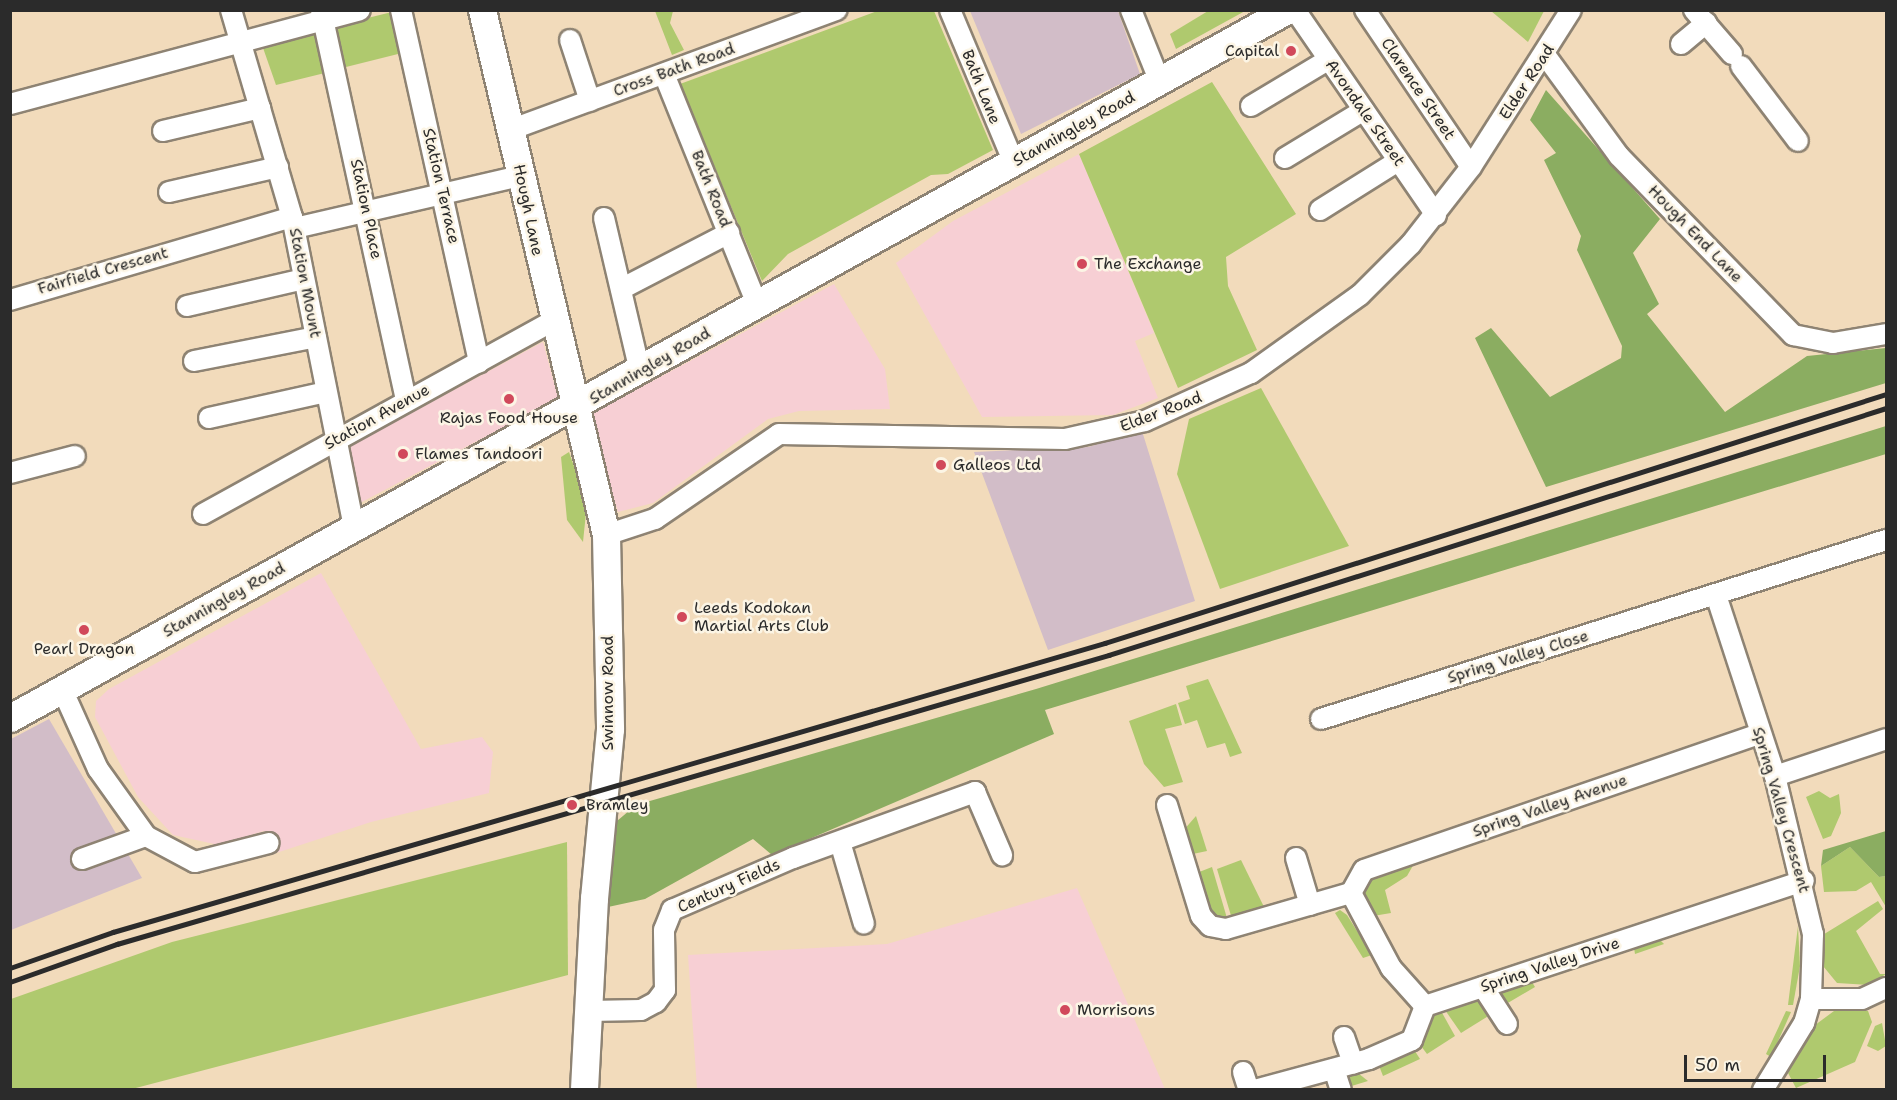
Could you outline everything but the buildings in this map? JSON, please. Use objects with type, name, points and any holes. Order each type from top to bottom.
[{"type":"street","name":"Station Mount","points":[[231,10],[294,222],[354,528]]},
{"type":"street","points":[[10,104],[241,41],[322,15],[360,10]]},
{"type":"street","name":"Station Terrace","points":[[401,10],[479,362]]},
{"type":"street","name":"Hough Lane","points":[[482,10],[552,321],[576,408]]},
{"type":"street","name":"Cross Bath Road","points":[[510,130],[837,10]]},
{"type":"street","name":"Bath Lane","points":[[950,10],[1014,163]]},
{"type":"street","points":[[1131,10],[1161,82]]},
{"type":"street","name":"Stanningley Road","points":[[10,718],[576,408],[758,304],[1287,10]]},
{"type":"street","name":"Avondale Street","points":[[1295,10],[1436,215]]},
{"type":"street","name":"Clarence Street","points":[[1365,10],[1471,167]]},
{"type":"street","name":"Elder Road","points":[[606,535],[655,519],[778,434],[1065,439],[1145,421],[1251,373],[1320,326],[1360,295],[1436,215],[1471,167],[1571,10]]},
{"type":"street","name":"Station Place","points":[[322,15],[406,400]]},
{"type":"street","points":[[1682,44],[1700,17],[1798,141]]},
{"type":"street","points":[[570,40],[590,101]]},
{"type":"street","name":"Hough End Lane","points":[[1545,54],[1619,156],[1793,335],[1833,343],[1887,334]]},
{"type":"street","points":[[1251,106],[1329,60]]},
{"type":"street","name":"Bath Road","points":[[664,74],[758,304]]},
{"type":"street","points":[[162,131],[260,108]]},
{"type":"street","points":[[1285,158],[1364,110]]},
{"type":"street","points":[[1320,210],[1398,161]]},
{"type":"street","points":[[169,192],[278,167]]},
{"type":"street","name":"Fairfield Crescent","points":[[10,300],[197,244],[294,222],[366,212],[521,176]]},
{"type":"street","points":[[604,218],[640,371]]},
{"type":"street","points":[[621,289],[729,233]]},
{"type":"street","points":[[187,306],[304,279]]},
{"type":"street","name":"Station Avenue","points":[[203,514],[552,321]]},
{"type":"street","points":[[194,361],[316,337]]},
{"type":"street","points":[[209,418],[326,392]]},
{"type":"street","name":"Swinnow Road","points":[[576,408],[606,535],[610,729],[584,1089]]},
{"type":"street","points":[[10,473],[75,456]]},
{"type":"street","name":"Spring Valley Close","points":[[1321,719],[1887,540]]},
{"type":"street","name":"Spring Valley Crescent","points":[[1716,595],[1775,776],[1804,881],[1813,934],[1811,999],[1768,1065],[1763,1089]]},
{"type":"street","points":[[62,689],[98,769],[146,836],[195,862],[269,843]]},
{"type":"street","name":"Spring Valley Avenue","points":[[1351,893],[1364,870],[1760,734]]},
{"type":"street","points":[[1775,776],[1887,739]]},
{"type":"street","name":"Century Fields","points":[[589,1011],[641,1010],[656,1002],[665,990],[664,930],[672,910],[840,842],[975,792],[1002,855]]},
{"type":"street","points":[[1167,806],[1201,915],[1210,926],[1226,929],[1351,893],[1391,968],[1425,1006],[1412,1040],[1343,1066],[1256,1089]]},
{"type":"street","points":[[82,859],[146,836]]},
{"type":"street","points":[[840,842],[864,924]]},
{"type":"street","points":[[1296,858],[1310,905]]},
{"type":"street","name":"Spring Valley Drive","points":[[1425,1006],[1804,881]]},
{"type":"street","points":[[1483,987],[1507,1024]]},
{"type":"street","points":[[1811,999],[1862,999],[1887,988]]},
{"type":"street","points":[[1341,1089],[1344,1037]]},
{"type":"shaded area","points":[[970,11],[1118,11],[1140,74],[1021,134]]},
{"type":"shaded area","points":[[1079,154],[1154,333],[1135,341],[1158,398],[1113,415],[982,417],[896,263],[953,221]]},
{"type":"shaded area","points":[[834,284],[885,369],[890,409],[799,411],[768,419],[653,503],[618,512],[589,415]]},
{"type":"shaded area","points":[[543,342],[558,398],[360,503],[350,446]]},
{"type":"shaded area","points":[[1142,431],[1195,601],[1048,650],[974,452],[1088,447]]},
{"type":"shaded area","points":[[321,573],[421,749],[482,737],[493,752],[489,793],[371,822],[273,854],[264,831],[219,845],[173,835],[138,797],[95,717],[96,701],[109,689]]},
{"type":"shaded area","points":[[49,719],[142,878],[11,930],[11,739]]},
{"type":"shaded area","points":[[1077,888],[1165,1089],[697,1089],[688,955],[887,944]]},
{"type":"green space","points":[[880,10],[934,11],[993,150],[948,174],[931,175],[788,254],[762,281],[680,84]]},
{"type":"green space","points":[[396,11],[406,52],[342,68],[331,27]]},
{"type":"green space","points":[[655,11],[673,11],[670,23],[684,50],[672,55]]},
{"type":"green space","points":[[1208,11],[1245,11],[1176,49],[1170,34]]},
{"type":"green space","points":[[1491,11],[1544,11],[1528,42]]},
{"type":"green space","points":[[323,29],[333,71],[276,85],[262,45]]},
{"type":"green space","points":[[1212,82],[1296,214],[1226,257],[1228,286],[1257,350],[1178,388],[1079,154]]},
{"type":"green space","points":[[1546,90],[1660,219],[1633,253],[1659,304],[1647,314],[1725,412],[1807,356],[1886,348],[1886,383],[1546,487],[1475,338],[1491,328],[1550,397],[1621,358],[1622,346],[1577,250],[1581,236],[1544,160],[1556,153],[1530,120]]},
{"type":"green space","points":[[1261,388],[1349,546],[1220,589],[1177,474],[1189,419]]},
{"type":"green space","points":[[1886,426],[1886,454],[1045,710],[1054,734],[772,855],[753,839],[645,899],[608,907],[617,821],[636,805],[1036,689]]},
{"type":"green space","points":[[569,452],[587,503],[583,542],[567,520],[561,457]]},
{"type":"green space","points":[[1208,679],[1242,753],[1230,757],[1225,743],[1207,748],[1197,720],[1185,724],[1178,703],[1190,699],[1186,686]]},
{"type":"green space","points":[[1176,704],[1182,725],[1165,729],[1183,782],[1164,787],[1144,764],[1129,721]]},
{"type":"green space","points":[[1819,791],[1830,798],[1839,794],[1841,813],[1831,836],[1823,839],[1806,797]]},
{"type":"green space","points":[[1196,816],[1207,851],[1188,855],[1182,832]]},
{"type":"green space","points":[[1886,831],[1886,876],[1879,877],[1850,847],[1821,866],[1823,850]]},
{"type":"green space","points":[[567,842],[568,975],[132,1089],[11,1089],[11,999],[172,942]]},
{"type":"green space","points":[[1850,847],[1879,877],[1886,876],[1886,907],[1871,882],[1856,891],[1824,892],[1821,866]]},
{"type":"green space","points":[[1241,860],[1265,909],[1232,919],[1217,869]]},
{"type":"green space","points":[[1415,862],[1407,876],[1385,890],[1391,913],[1373,916],[1363,899],[1366,882]]},
{"type":"green space","points":[[1212,867],[1229,925],[1206,912],[1194,874]]},
{"type":"green space","points":[[1878,901],[1883,909],[1856,931],[1880,974],[1886,974],[1869,985],[1837,983],[1823,966],[1821,936]]},
{"type":"green space","points":[[1340,910],[1347,915],[1372,955],[1363,958],[1335,913]]},
{"type":"green space","points":[[1798,926],[1800,966],[1793,1005],[1788,1005]]},
{"type":"green space","points":[[1660,940],[1664,944],[1635,954],[1634,948]]},
{"type":"green space","points":[[1532,982],[1535,987],[1501,1007],[1499,993]]},
{"type":"green space","points":[[1481,999],[1490,1015],[1461,1033],[1445,1010]]},
{"type":"green space","points":[[1441,1011],[1455,1036],[1427,1054],[1418,1042],[1430,1018]]},
{"type":"green space","points":[[1786,1011],[1791,1012],[1771,1057],[1766,1054]]},
{"type":"green space","points":[[1834,1011],[1868,1011],[1872,1022],[1855,1062],[1796,1088],[1788,1073],[1807,1031]]},
{"type":"green space","points":[[1882,1023],[1886,1046],[1878,1051],[1867,1046],[1875,1026]]},
{"type":"green space","points":[[1413,1048],[1420,1059],[1383,1076],[1378,1063]]},
{"type":"green space","points":[[1354,1070],[1368,1081],[1345,1088],[1343,1073]]},
{"type":"railway","points":[[10,968],[113,932],[1105,643],[1886,394]]},
{"type":"railway","points":[[10,982],[117,944],[1109,655],[1886,408]]},
{"type":"place","name":"Capital","points":[[1291,51]]},
{"type":"place","name":"The Exchange","points":[[1082,264]]},
{"type":"place","name":"Rajas Food House","points":[[509,399]]},
{"type":"place","name":"Flames Tandoori","points":[[403,454]]},
{"type":"place","name":"Galleos Ltd","points":[[941,465]]},
{"type":"place","name":"Leeds Kodokan Martial Arts Club","points":[[682,617]]},
{"type":"place","name":"Pearl Dragon","points":[[84,630]]},
{"type":"place","name":"Bramley","points":[[572,805]]},
{"type":"place","name":"Morrisons","points":[[1065,1010]]}]
